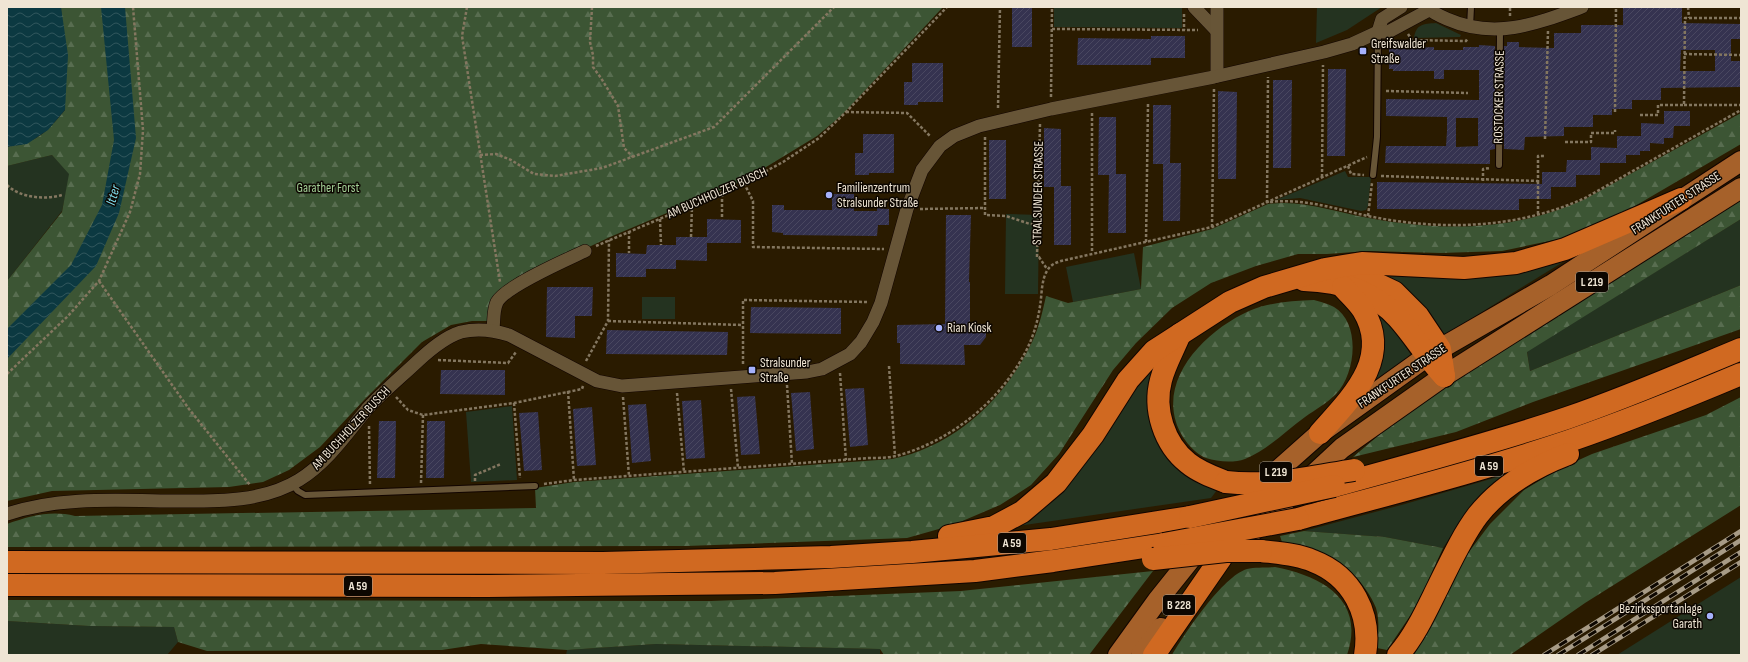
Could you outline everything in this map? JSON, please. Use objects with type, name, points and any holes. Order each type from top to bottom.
[{"type":"highway","points":[[831,557],[851,543],[906,541],[965,534],[994,528],[1022,512],[1056,483],[1093,435],[1133,374],[1154,351],[1230,302],[1264,287],[1325,269],[1362,263],[1464,268],[1516,263],[1565,249],[1681,199]]},
{"type":"highway","points":[[1325,269],[1362,276],[1394,292],[1418,316],[1444,376]]},
{"type":"highway","points":[[1294,279],[1327,281],[1340,284],[1372,296],[1399,318],[1433,353]]},
{"type":"highway","points":[[1320,433],[1355,394],[1366,374],[1373,351],[1373,340],[1363,310],[1340,284]]},
{"type":"highway","points":[[1180,334],[1161,380],[1160,412],[1169,442],[1188,463],[1208,475],[1226,482],[1283,482],[1354,470],[1387,460],[1404,466]]},
{"type":"highway","name":"A 59","points":[[7,562],[602,563],[831,557],[912,552],[1043,539],[1190,517],[1334,486],[1480,446],[1568,418],[1648,388],[1741,349]]},
{"type":"highway","name":"A 59","points":[[7,585],[487,586],[775,583],[975,571],[1053,561],[1074,568],[1159,551],[1298,519],[1490,466],[1569,441],[1676,401],[1741,374]]},
{"type":"highway","points":[[1398,655],[1425,614],[1451,560],[1478,515],[1512,482],[1549,461],[1666,418],[1676,401]]},
{"type":"highway","points":[[1159,551],[1261,551],[1312,560],[1341,577],[1353,591],[1361,608],[1366,627],[1365,655]]},
{"type":"highway","points":[[1154,655],[1221,558]]},
{"type":"main road","name":"FRANKFURTER STRASSE","points":[[1118,655],[1157,601],[1232,510],[1320,433],[1433,353],[1551,285],[1741,161]]},
{"type":"main road","name":"FRANKFURTER STRASSE","points":[[1141,655],[1186,596],[1221,558],[1266,519],[1342,448],[1444,376],[1741,188]]},
{"type":"street","points":[[1194,7],[1216,30]]},
{"type":"street","points":[[1216,76],[1217,7]]},
{"type":"street","points":[[1378,32],[1382,19],[1401,7]]},
{"type":"street","points":[[524,343],[584,374],[607,384],[622,386],[786,375],[822,369],[850,354],[861,342],[873,322],[881,303],[907,209],[922,170],[940,146],[961,132],[992,123],[1046,111],[1324,52],[1352,44],[1378,32],[1388,32],[1427,9],[1473,28],[1500,30],[1547,20],[1582,7]]},
{"type":"street","points":[[494,330],[495,308],[497,302],[502,296],[533,276],[585,251]]},
{"type":"street","name":"AM BUCHHOLZER BUSCH","points":[[7,514],[35,506],[62,502],[220,501],[258,496],[292,484],[310,472],[339,444],[388,388],[443,341],[454,335],[471,330],[494,330],[524,343]]},
{"type":"lane","points":[[1471,7],[1473,28]]},
{"type":"lane","name":"ROSTOCKER STRASSE","points":[[1499,165],[1500,30]]},
{"type":"lane","points":[[1373,175],[1378,91],[1378,32]]},
{"type":"lane","points":[[292,484],[298,491],[305,495],[370,494],[535,486]]},
{"type":"path","points":[[7,374],[68,316],[99,281],[130,212],[140,174],[143,130],[133,7]]},
{"type":"path","points":[[592,7],[590,42],[593,54],[593,67],[602,78],[618,106],[624,148],[633,157]]},
{"type":"path","points":[[480,155],[496,154],[511,160],[534,174],[556,176],[602,168],[714,127],[834,7]]},
{"type":"path","name":"AM BUCHHOLZER BUSCH","points":[[585,251],[629,231],[722,194],[783,162],[819,138],[947,7]]},
{"type":"path","points":[[1000,7],[992,123],[984,208],[985,215],[1006,216],[1030,224],[1038,224]]},
{"type":"path","name":"STRALSUNDER STRASSE","points":[[1047,269],[1039,257],[1037,257],[1052,29],[1052,7]]},
{"type":"path","points":[[1184,7],[1184,30]]},
{"type":"path","points":[[1616,7],[1616,112]]},
{"type":"path","points":[[1688,7],[1688,18]]},
{"type":"path","points":[[467,8],[462,36],[502,296]]},
{"type":"path","points":[[1684,105],[1685,18],[1741,18]]},
{"type":"path","points":[[1544,139],[1547,20]]},
{"type":"path","points":[[1402,25],[1412,40],[1466,41],[1473,28]]},
{"type":"path","points":[[1052,29],[1216,30]]},
{"type":"path","points":[[1322,177],[1324,52]]},
{"type":"path","points":[[1684,54],[1741,55]]},
{"type":"path","points":[[1267,203],[1268,65]]},
{"type":"path","points":[[1212,227],[1216,76]]},
{"type":"path","points":[[1146,242],[1148,90]]},
{"type":"path","points":[[1378,91],[1468,93]]},
{"type":"path","points":[[1092,101],[1092,254]]},
{"type":"path","points":[[1640,114],[1658,115],[1658,105],[1741,105]]},
{"type":"path","points":[[1267,203],[1290,201],[1312,203],[1402,222],[1461,225],[1492,223],[1538,216],[1561,209],[1585,198],[1741,110]]},
{"type":"path","points":[[846,112],[907,113],[940,146]]},
{"type":"path","points":[[1565,142],[1591,142],[1591,133],[1615,133],[1616,130]]},
{"type":"path","points":[[535,486],[574,480],[895,456],[947,434],[984,406],[999,390],[1016,367],[1033,335],[1047,269],[1056,262],[1212,227],[1375,154]]},
{"type":"path","points":[[1538,216],[1538,156],[1544,156]]},
{"type":"path","points":[[1482,180],[1483,169],[1494,168],[1499,165]]},
{"type":"path","points":[[1348,166],[1351,174],[1538,181]]},
{"type":"path","points":[[1368,216],[1373,175]]},
{"type":"path","points":[[744,183],[753,201],[753,246],[895,249]]},
{"type":"path","points":[[7,185],[16,191],[37,197],[47,198],[62,195]]},
{"type":"path","points":[[722,194],[722,219]]},
{"type":"path","points":[[691,237],[692,206]]},
{"type":"path","points":[[907,209],[984,208]]},
{"type":"path","points":[[660,219],[661,245]]},
{"type":"path","points":[[629,231],[629,254]]},
{"type":"path","points":[[388,388],[408,410],[422,416],[514,403],[582,389],[584,374],[608,321],[610,239]]},
{"type":"path","points":[[99,281],[189,409],[258,496]]},
{"type":"path","points":[[738,468],[737,378],[744,325],[744,300],[881,303]]},
{"type":"path","points":[[608,321],[744,325]]},
{"type":"path","points":[[420,360],[508,363],[524,343]]},
{"type":"path","points":[[839,360],[846,460]]},
{"type":"path","points":[[889,366],[895,456]]},
{"type":"path","points":[[786,375],[792,464]]},
{"type":"path","points":[[676,382],[684,472]]},
{"type":"path","points":[[622,386],[629,476]]},
{"type":"path","points":[[568,391],[574,480]]},
{"type":"path","points":[[514,403],[521,487]]},
{"type":"path","points":[[369,408],[370,494]]},
{"type":"path","points":[[421,492],[422,416]]},
{"type":"path","points":[[476,489],[475,474],[501,464]]},
{"type":"green space","name":"Garather Forst","points":[[61,7],[943,7],[842,115],[817,136],[745,180],[610,237],[534,273],[501,292],[489,321],[472,321],[451,325],[422,342],[320,447],[289,470],[263,482],[229,487],[52,491],[7,501],[7,281],[62,212],[69,174],[52,155],[7,166],[7,147],[18,145],[34,139],[52,125],[65,110]]},
{"type":"green space","points":[[1054,7],[1182,7],[1182,28],[1054,27]]},
{"type":"green space","points":[[1317,7],[1382,7],[1347,30],[1316,43]]},
{"type":"green space","points":[[1436,23],[1461,35],[1460,37],[1414,38],[1418,27]]},
{"type":"green space","points":[[1741,113],[1741,144],[1623,213],[1592,228],[1559,239],[1502,251],[1441,253],[1368,251],[1327,254],[1298,254],[1256,266],[1211,283],[1172,308],[1136,343],[1113,370],[1059,454],[1031,485],[1000,505],[953,525],[907,538],[686,546],[7,547],[7,524],[32,516],[49,514],[66,514],[75,516],[536,508],[535,488],[574,482],[892,459],[914,453],[955,433],[990,404],[1018,368],[1029,348],[1037,329],[1046,296],[1068,303],[1141,289],[1143,247],[1212,229],[1268,204],[1281,203],[1294,203],[1318,207],[1397,223],[1452,227],[1506,223],[1533,217],[1559,210],[1585,199]]},
{"type":"green space","points":[[52,155],[70,174],[62,211],[7,281],[7,166]]},
{"type":"green space","points":[[1345,171],[1348,177],[1371,177],[1368,206],[1366,210],[1361,211],[1300,198],[1276,200]]},
{"type":"green space","points":[[1741,197],[1741,219],[1527,352],[1530,371],[1741,285],[1741,329],[1533,402],[1456,432],[1353,457],[1437,386]]},
{"type":"green space","points":[[1006,214],[1039,215],[1038,294],[1005,294]]},
{"type":"green space","points":[[1741,219],[1741,285],[1530,371],[1527,351]]},
{"type":"green space","points":[[1597,241],[1440,338],[1368,267],[1464,274]]},
{"type":"green space","points":[[1134,253],[1141,289],[1073,302],[1066,267]]},
{"type":"green space","points":[[642,297],[675,297],[675,319],[642,319]]},
{"type":"green space","points":[[1314,300],[1334,307],[1343,315],[1349,325],[1353,349],[1348,374],[1343,385],[1336,394],[1325,403],[1261,451],[1245,459],[1236,461],[1221,461],[1201,456],[1184,438],[1178,427],[1173,404],[1175,387],[1182,371],[1192,355],[1204,341],[1219,329],[1249,311],[1273,304]]},
{"type":"green space","points":[[1367,311],[1381,318],[1393,329],[1412,356],[1358,394]]},
{"type":"green space","points":[[1156,358],[1151,417],[1220,486],[1211,498],[1003,528]]},
{"type":"green space","points":[[1741,397],[1741,505],[1585,603],[1510,655],[1414,655],[1435,617],[1459,565],[1490,524],[1524,490],[1559,469],[1592,454],[1706,415]]},
{"type":"green space","points":[[512,406],[517,480],[471,482],[466,412]]},
{"type":"green space","points":[[1511,473],[1472,504],[1443,548],[1385,537],[1304,531],[1405,504]]},
{"type":"green space","points":[[1304,531],[1385,537],[1443,548],[1416,607],[1387,650],[1377,648],[1378,623],[1376,608],[1366,590],[1353,574],[1337,561],[1319,551],[1283,545],[1280,536]]},
{"type":"green space","points":[[1275,567],[1292,571],[1323,584],[1335,593],[1345,605],[1350,619],[1351,636],[1347,655],[1172,655],[1205,606],[1227,582],[1237,574],[1247,569]]},
{"type":"green space","points":[[1153,571],[1089,655],[884,655],[880,649],[656,644],[567,650],[481,644],[442,650],[207,651],[178,642],[174,627],[89,626],[7,621],[7,600],[711,601],[961,591]]},
{"type":"green space","name":"Bezirkssportanlage Garath","points":[[1741,577],[1741,655],[1617,655]]},
{"type":"green space","points":[[7,621],[89,626],[174,627],[178,642],[167,655],[7,655]]},
{"type":"green space","points":[[656,644],[880,649],[880,655],[566,655],[567,650]]},
{"type":"water","points":[[7,7],[61,7],[68,55],[65,110],[48,130],[27,144],[7,147]]},
{"type":"water","name":"Itter","points":[[101,7],[125,7],[136,138],[119,213],[96,266],[7,359],[7,329],[71,265],[102,205],[114,140]]},
{"type":"building","points":[[1012,7],[1032,7],[1032,47],[1012,47]]},
{"type":"building","points":[[1623,7],[1682,7],[1682,23],[1741,24],[1741,39],[1731,39],[1731,61],[1741,61],[1741,87],[1661,88],[1661,100],[1632,100],[1632,109],[1612,109],[1612,115],[1593,115],[1593,127],[1564,127],[1564,136],[1525,137],[1524,150],[1504,149],[1504,46],[1507,46],[1507,42],[1519,42],[1519,47],[1554,48],[1554,33],[1581,33],[1581,25],[1623,25]],"holes":[[[1681,50],[1715,50],[1715,71],[1680,71]]]},
{"type":"building","points":[[1151,36],[1185,36],[1185,58],[1151,58],[1151,65],[1077,65],[1078,38],[1151,39]]},
{"type":"building","points":[[1479,45],[1495,46],[1495,149],[1490,150],[1490,164],[1385,163],[1386,146],[1446,146],[1447,131],[1447,117],[1386,116],[1386,99],[1479,100],[1479,70],[1444,70],[1444,79],[1434,79],[1434,71],[1393,71],[1393,69],[1389,69],[1389,49],[1434,47],[1434,50],[1463,50],[1463,47],[1479,47]],"holes":[[[1456,118],[1478,118],[1478,146],[1456,147]]]},
{"type":"building","points":[[912,63],[943,63],[943,102],[918,102],[918,105],[904,105],[904,82],[912,82]]},
{"type":"building","points":[[1328,69],[1346,69],[1345,156],[1327,156]]},
{"type":"building","points":[[1273,80],[1292,80],[1291,168],[1273,168]]},
{"type":"building","points":[[1218,91],[1237,92],[1236,179],[1218,179]]},
{"type":"building","points":[[1153,105],[1171,105],[1170,163],[1181,163],[1180,221],[1163,221],[1163,164],[1153,164]]},
{"type":"building","points":[[1664,111],[1690,111],[1690,126],[1674,126],[1673,138],[1664,138],[1664,144],[1650,143],[1650,151],[1640,151],[1640,155],[1626,155],[1626,163],[1600,163],[1600,175],[1576,175],[1576,187],[1551,187],[1551,199],[1519,199],[1519,210],[1377,209],[1377,182],[1542,184],[1542,172],[1566,172],[1567,160],[1591,160],[1591,147],[1617,148],[1617,136],[1641,136],[1641,123],[1664,124]]},
{"type":"building","points":[[1099,117],[1116,117],[1116,174],[1126,174],[1126,233],[1108,233],[1109,175],[1098,175]]},
{"type":"building","points":[[1044,128],[1061,129],[1061,186],[1071,186],[1071,245],[1054,245],[1054,187],[1044,187]]},
{"type":"building","points":[[863,134],[894,134],[894,173],[869,173],[869,175],[855,175],[855,153],[863,153]]},
{"type":"building","points":[[989,140],[1006,140],[1006,199],[989,199]]},
{"type":"building","points":[[832,194],[854,194],[854,211],[877,211],[877,208],[889,209],[889,225],[878,225],[877,236],[783,235],[783,233],[772,232],[772,205],[784,205],[784,210],[832,210]]},
{"type":"building","points":[[946,215],[971,215],[969,282],[970,324],[986,324],[986,337],[980,345],[964,345],[965,365],[900,364],[900,343],[897,343],[897,325],[945,324]]},
{"type":"building","points":[[707,219],[741,220],[741,243],[707,243]]},
{"type":"building","points":[[676,237],[707,237],[707,261],[676,260],[676,269],[646,269],[646,277],[616,277],[616,253],[646,254],[647,245],[676,245]]},
{"type":"building","points":[[547,287],[593,287],[592,316],[575,316],[575,338],[546,337]]},
{"type":"building","points":[[751,307],[841,308],[841,334],[750,333]]},
{"type":"building","points":[[607,330],[728,332],[727,355],[606,354]]},
{"type":"building","points":[[441,370],[505,370],[505,395],[440,394]]},
{"type":"building","points":[[864,388],[868,445],[850,447],[845,389]]},
{"type":"building","points":[[810,392],[814,449],[796,451],[791,393]]},
{"type":"building","points":[[755,396],[760,454],[741,455],[737,397]]},
{"type":"building","points":[[701,400],[705,458],[686,459],[682,401]]},
{"type":"building","points":[[646,404],[651,461],[632,463],[628,405]]},
{"type":"building","points":[[592,407],[596,465],[577,466],[573,409]]},
{"type":"building","points":[[538,412],[542,470],[524,471],[519,413]]},
{"type":"building","points":[[379,421],[396,421],[395,478],[377,478]]},
{"type":"building","points":[[427,421],[445,421],[444,478],[426,478]]},
{"type":"railway","points":[[1544,655],[1741,531]]},
{"type":"railway","points":[[1558,655],[1741,540]]},
{"type":"railway","points":[[1578,655],[1741,552]]},
{"type":"railway","points":[[1592,655],[1741,562]]},
{"type":"place","name":"Greifswalder Straße","points":[[1363,51]]},
{"type":"place","name":"Familienzentrum Stralsunder Straße","points":[[829,195]]},
{"type":"place","name":"Rian Kiosk","points":[[939,328]]},
{"type":"place","name":"Stralsunder Straße","points":[[752,370]]},
{"type":"place","name":"Bezirkssportanlage Garath","points":[[1710,616]]}]
